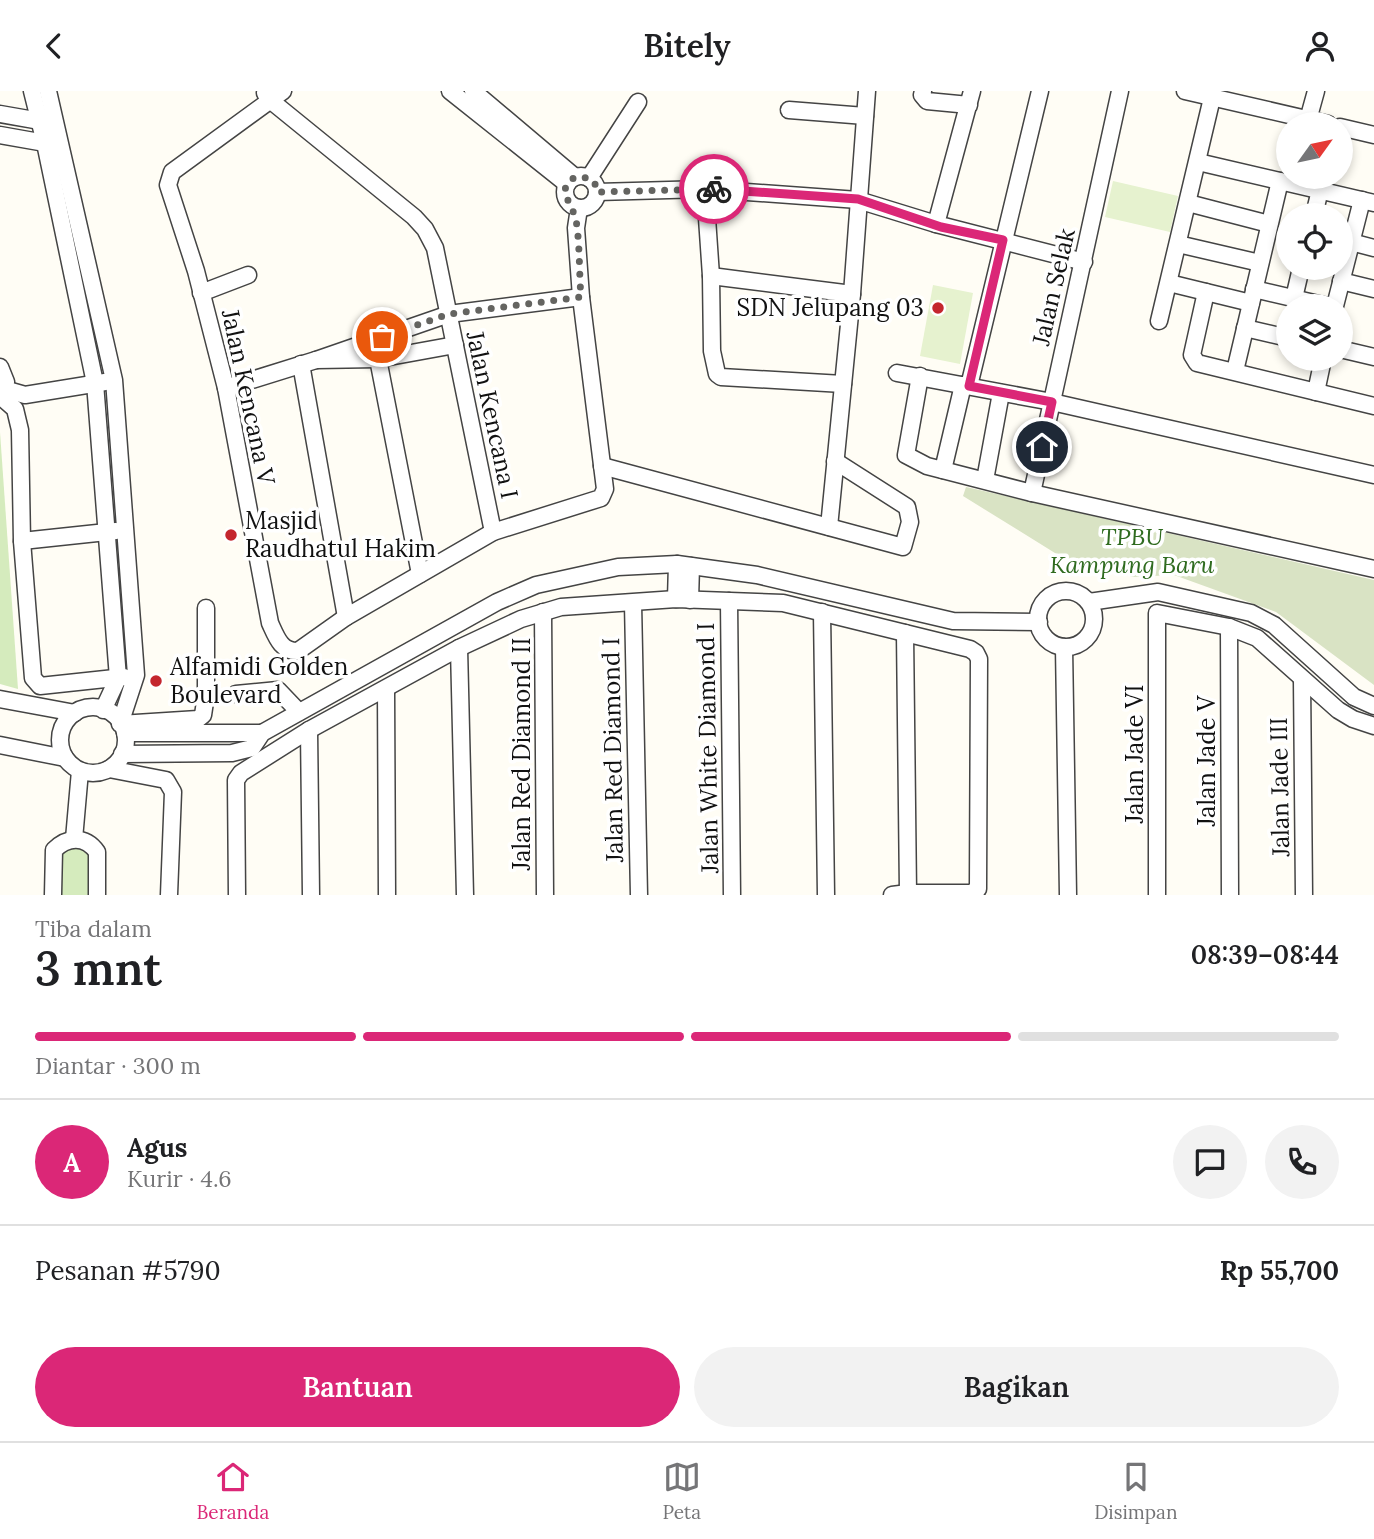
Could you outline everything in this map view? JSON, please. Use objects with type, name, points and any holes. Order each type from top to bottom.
[{"type":"street","points":[[32,91],[48,119]]},
{"type":"street","points":[[48,91],[48,119],[53,141],[114,380],[136,675],[122,728],[122,754],[109,769]]},
{"type":"street","points":[[450,91],[476,96],[582,183],[592,204],[576,212]]},
{"type":"street","points":[[829,527],[852,294],[867,91]]},
{"type":"street","points":[[943,470],[1040,91]]},
{"type":"street","name":"Jalan Selak","points":[[1032,493],[1120,91]]},
{"type":"street","points":[[1185,91],[1276,113]]},
{"type":"street","points":[[1310,112],[1316,91]]},
{"type":"street","points":[[922,93],[928,101],[970,98],[936,225]]},
{"type":"street","name":"Jalan Kencana V","points":[[272,94],[172,172],[168,185],[201,293],[226,389],[270,622],[278,640],[286,649],[298,651],[346,617],[493,532],[601,498],[605,489],[581,297],[576,212],[565,191],[582,183]]},
{"type":"street","name":"Jalan Kencana I","points":[[272,94],[414,217],[425,229],[435,248],[493,532]]},
{"type":"street","points":[[1159,321],[1212,98]]},
{"type":"street","points":[[582,183],[638,102]]},
{"type":"street","points":[[789,110],[865,116]]},
{"type":"street","points":[[0,114],[48,119]]},
{"type":"street","points":[[1353,130],[1374,135]]},
{"type":"street","points":[[0,135],[53,141]]},
{"type":"street","points":[[53,141],[95,383],[118,678],[103,710]]},
{"type":"street","points":[[1198,162],[1276,180]]},
{"type":"street","points":[[582,183],[705,189],[858,203],[1084,262]]},
{"type":"street","points":[[705,189],[711,276],[712,351],[717,374],[721,377],[843,384]]},
{"type":"street","points":[[1235,370],[1278,189]]},
{"type":"street","points":[[1316,189],[1368,202],[1353,237]]},
{"type":"street","points":[[1317,203],[1320,190]]},
{"type":"street","points":[[1188,203],[1269,224]]},
{"type":"street","points":[[1353,243],[1374,248]]},
{"type":"street","points":[[1178,244],[1260,263]]},
{"type":"street","points":[[201,293],[248,275]]},
{"type":"street","points":[[711,276],[852,294]]},
{"type":"street","points":[[1338,294],[1341,281],[1374,289]]},
{"type":"street","points":[[1169,283],[1206,292],[1276,297]]},
{"type":"street","points":[[1206,292],[1192,355],[1198,363],[1374,406]]},
{"type":"street","points":[[226,389],[449,314],[581,297]]},
{"type":"street","points":[[1245,328],[1276,335]]},
{"type":"street","points":[[308,362],[378,359],[455,345]]},
{"type":"street","points":[[1353,352],[1374,357]]},
{"type":"street","points":[[378,359],[420,574]]},
{"type":"street","points":[[308,362],[346,617]]},
{"type":"street","points":[[0,366],[5,375],[4,389],[0,396],[15,409],[20,430],[22,541],[35,682],[40,685],[136,675]]},
{"type":"street","points":[[1316,392],[1320,371]]},
{"type":"street","points":[[897,373],[1052,402],[1374,475]]},
{"type":"street","points":[[920,376],[899,451],[927,466],[1032,493],[1374,569]]},
{"type":"street","points":[[4,389],[23,395],[114,380]]},
{"type":"street","points":[[985,480],[1001,393]]},
{"type":"street","points":[[602,466],[903,547],[910,521],[907,507],[835,461]]},
{"type":"street","points":[[22,541],[125,531]]},
{"type":"street","points":[[683,600],[684,565]]},
{"type":"street","points":[[122,754],[230,754],[250,749],[262,733],[497,602],[536,585],[618,567],[684,565],[757,575],[953,621],[1039,622]]},
{"type":"street","points":[[1074,591],[1089,601],[1093,610],[1093,628],[1082,642],[1064,647],[1047,639],[1039,622],[1042,605],[1056,593],[1074,591]]},
{"type":"street","points":[[1089,601],[1158,592],[1251,613],[1274,625],[1354,697],[1374,706]]},
{"type":"street","points":[[237,895],[236,780],[241,773],[309,730],[459,648],[521,619],[561,607],[683,600],[783,603],[905,632],[976,653],[979,659],[978,889],[975,892],[900,894],[905,632]]},
{"type":"street","name":"Jalan White Diamond I","points":[[729,601],[732,895]]},
{"type":"street","name":"Jalan Red Diamond I","points":[[633,603],[639,895]]},
{"type":"street","points":[[122,728],[198,719],[204,715],[205,608]]},
{"type":"street","name":"Jalan Red Diamond II","points":[[543,612],[545,895]]},
{"type":"street","points":[[822,612],[826,895]]},
{"type":"street","name":"Jalan Jade VI","points":[[1157,895],[1157,613],[1229,627]]},
{"type":"street","points":[[1229,627],[1257,639],[1338,710],[1353,719],[1374,726]]},
{"type":"street","name":"Jalan Jade V","points":[[1229,627],[1230,895]]},
{"type":"street","points":[[1064,647],[1068,895]]},
{"type":"street","points":[[459,648],[465,895]]},
{"type":"street","name":"Jalan Jade III","points":[[1301,679],[1304,895]]},
{"type":"street","points":[[386,689],[387,895]]},
{"type":"street","points":[[236,694],[278,690],[299,712]]},
{"type":"street","points":[[0,699],[75,713],[91,708],[103,710],[115,717],[122,728]]},
{"type":"street","points":[[65,758],[60,738],[62,728],[75,713]]},
{"type":"street","points":[[122,728],[195,733],[262,733]]},
{"type":"street","points":[[309,730],[311,895]]},
{"type":"street","points":[[194,754],[195,733]]},
{"type":"street","points":[[0,745],[65,758],[80,771],[90,773],[109,769],[166,781],[171,785],[173,792],[169,895]]},
{"type":"street","points":[[74,839],[80,771]]},
{"type":"street","points":[[53,895],[54,850],[64,841],[74,839],[88,842],[97,852],[97,895]]},
{"type":"green space","points":[[1113,181],[1178,196],[1170,232],[1105,217]]},
{"type":"green space","points":[[933,285],[973,293],[960,364],[920,356]]},
{"type":"green space","points":[[0,432],[18,689],[0,684]]},
{"type":"green space","name":"TPBU Kampung Baru","points":[[966,487],[1374,580],[1374,685],[1276,612],[1174,575],[1133,577],[1063,558],[963,496]]},
{"type":"green space","points":[[67,831],[84,834],[102,895],[47,895],[46,861],[53,838]]},
{"type":"way so far","points":[[382,337],[449,314],[581,297],[576,220],[573,206],[565,191],[567,184],[575,177],[589,178],[595,184],[597,192],[714,189]]},
{"type":"place","name":"SDN Jelupang 03","points":[[938,308]]},
{"type":"place","name":"Masjid Raudhatul Hakim","points":[[231,535]]},
{"type":"place","name":"Alfamidi Golden Boulevard","points":[[156,681]]},
{"type":"route","points":[[714,189],[858,199],[941,227],[1003,240],[969,386],[1052,402],[1042,447]]}]
